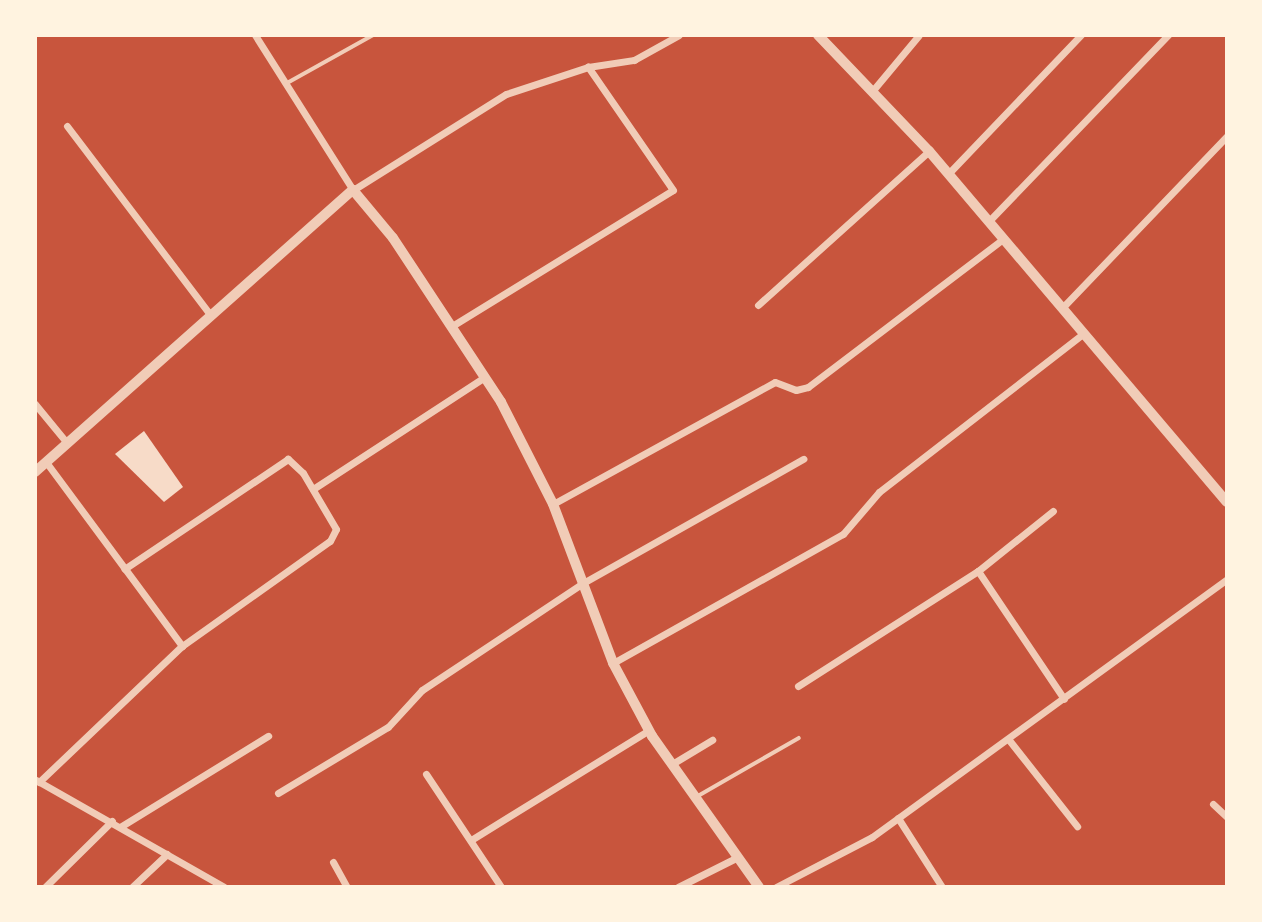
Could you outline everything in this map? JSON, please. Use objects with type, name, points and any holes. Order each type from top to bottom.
[{"type":"street","points":[[254,35],[289,82],[353,190],[452,326],[485,377],[553,504],[614,663],[649,730],[759,887]]},
{"type":"street","points":[[35,472],[353,190],[474,110],[588,67],[634,60],[679,35]]},
{"type":"street","points":[[817,35],[874,89],[929,151],[1227,502]]},
{"type":"street","points":[[874,89],[919,35]]},
{"type":"street","points":[[948,174],[1081,35]]},
{"type":"street","points":[[988,222],[1168,35]]},
{"type":"street","points":[[452,326],[673,190],[588,67]]},
{"type":"street","points":[[67,126],[211,317]]},
{"type":"street","points":[[1063,306],[1227,136]]},
{"type":"street","points":[[758,305],[929,151]]},
{"type":"street","points":[[553,504],[775,382],[796,390],[808,387],[1004,239]]},
{"type":"street","points":[[614,663],[843,534],[879,492],[1084,333]]},
{"type":"street","points":[[313,489],[485,377]]},
{"type":"street","points":[[35,404],[67,443]]},
{"type":"street","points":[[278,793],[388,727],[422,690],[583,583],[803,459]]},
{"type":"street","points":[[46,462],[182,646]]},
{"type":"street","points":[[124,569],[278,462],[296,463],[313,489],[334,536],[182,646],[37,781],[112,821],[224,887]]},
{"type":"street","points":[[798,686],[978,571],[1053,511]]},
{"type":"street","points":[[978,571],[1064,699]]},
{"type":"street","points":[[776,887],[898,818],[1009,740],[1227,579]]},
{"type":"street","points":[[471,840],[649,730]]},
{"type":"street","points":[[120,827],[268,736]]},
{"type":"street","points":[[672,764],[712,740]]},
{"type":"street","points":[[1009,740],[1077,826]]},
{"type":"street","points":[[426,774],[501,887]]},
{"type":"street","points":[[1213,804],[1227,817]]},
{"type":"street","points":[[898,818],[942,887]]},
{"type":"street","points":[[45,887],[112,821]]},
{"type":"street","points":[[132,887],[167,854]]},
{"type":"street","points":[[678,887],[738,857]]},
{"type":"street","points":[[333,862],[347,887]]},
{"type":"lane","points":[[289,82],[373,35]]},
{"type":"lane","points":[[695,797],[799,738]]},
{"type":"building","points":[[144,431],[183,487],[164,502],[115,454]]}]
